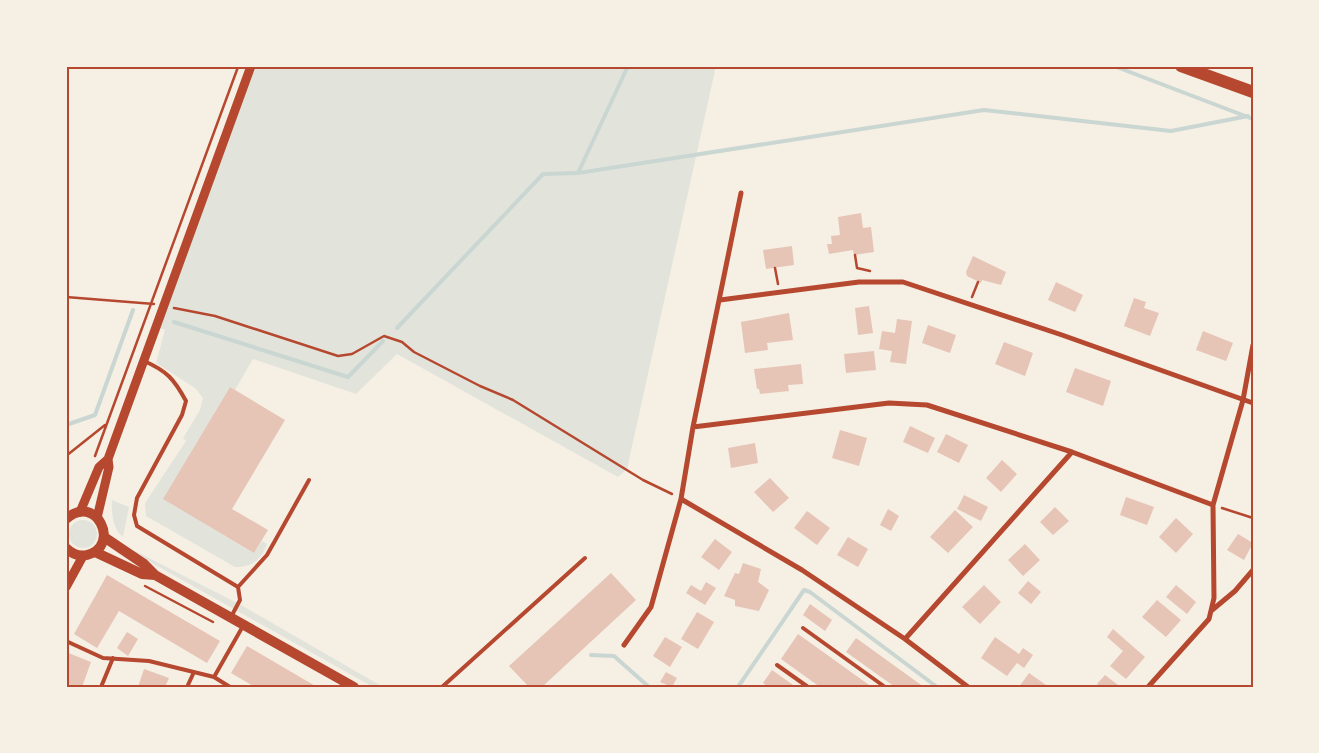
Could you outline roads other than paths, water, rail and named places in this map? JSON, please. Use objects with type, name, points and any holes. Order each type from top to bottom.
[{"type":"highway","points":[[1181,66],[1253,92]]},
{"type":"main road","points":[[66,519],[80,512],[92,514],[102,523],[104,537],[95,552],[83,556],[66,549]]},
{"type":"main road","points":[[104,537],[144,564],[154,575],[231,616],[354,687]]},
{"type":"main road","points":[[95,552],[142,574],[154,575]]},
{"type":"street","points":[[80,512],[99,467],[108,458],[251,66]]},
{"type":"street","points":[[624,646],[651,607],[681,499],[693,427],[741,193]]},
{"type":"street","points":[[720,300],[887,280],[916,286],[1253,403]]},
{"type":"street","points":[[1148,687],[1209,619],[1214,598],[1213,505],[1243,400],[1253,345]]},
{"type":"street","points":[[693,427],[888,402],[927,405],[1072,452],[1213,505]]},
{"type":"street","points":[[904,639],[1072,452]]},
{"type":"street","points":[[97,518],[109,467],[108,458]]},
{"type":"street","points":[[681,499],[802,570],[904,639],[968,687]]},
{"type":"street","points":[[66,587],[83,556]]},
{"type":"street","points":[[1211,611],[1235,591],[1253,570]]},
{"type":"lane","points":[[143,361],[158,367],[174,380],[186,401],[182,415],[137,498],[134,515],[137,526],[238,587]]},
{"type":"lane","points":[[238,587],[267,555],[309,480]]},
{"type":"lane","points":[[442,687],[585,558]]},
{"type":"lane","points":[[231,616],[240,600],[238,587]]},
{"type":"lane","points":[[214,677],[244,624]]},
{"type":"lane","points":[[803,628],[886,687]]},
{"type":"lane","points":[[66,641],[103,658],[149,661],[214,677],[230,687]]},
{"type":"lane","points":[[101,687],[112,658]]},
{"type":"lane","points":[[777,665],[808,687]]},
{"type":"lane","points":[[187,687],[194,672]]},
{"type":"waterway","points":[[578,173],[628,66]]},
{"type":"waterway","points":[[1114,66],[1253,119]]},
{"type":"waterway","points":[[397,328],[543,174],[578,173],[984,110],[1171,131],[1248,116]]},
{"type":"waterway","points":[[66,425],[95,415],[133,310]]},
{"type":"waterway","points":[[174,322],[348,377],[383,341]]},
{"type":"waterway","points":[[738,687],[804,590],[810,592],[937,687]]},
{"type":"waterway","points":[[591,655],[614,656],[649,687]]}]
